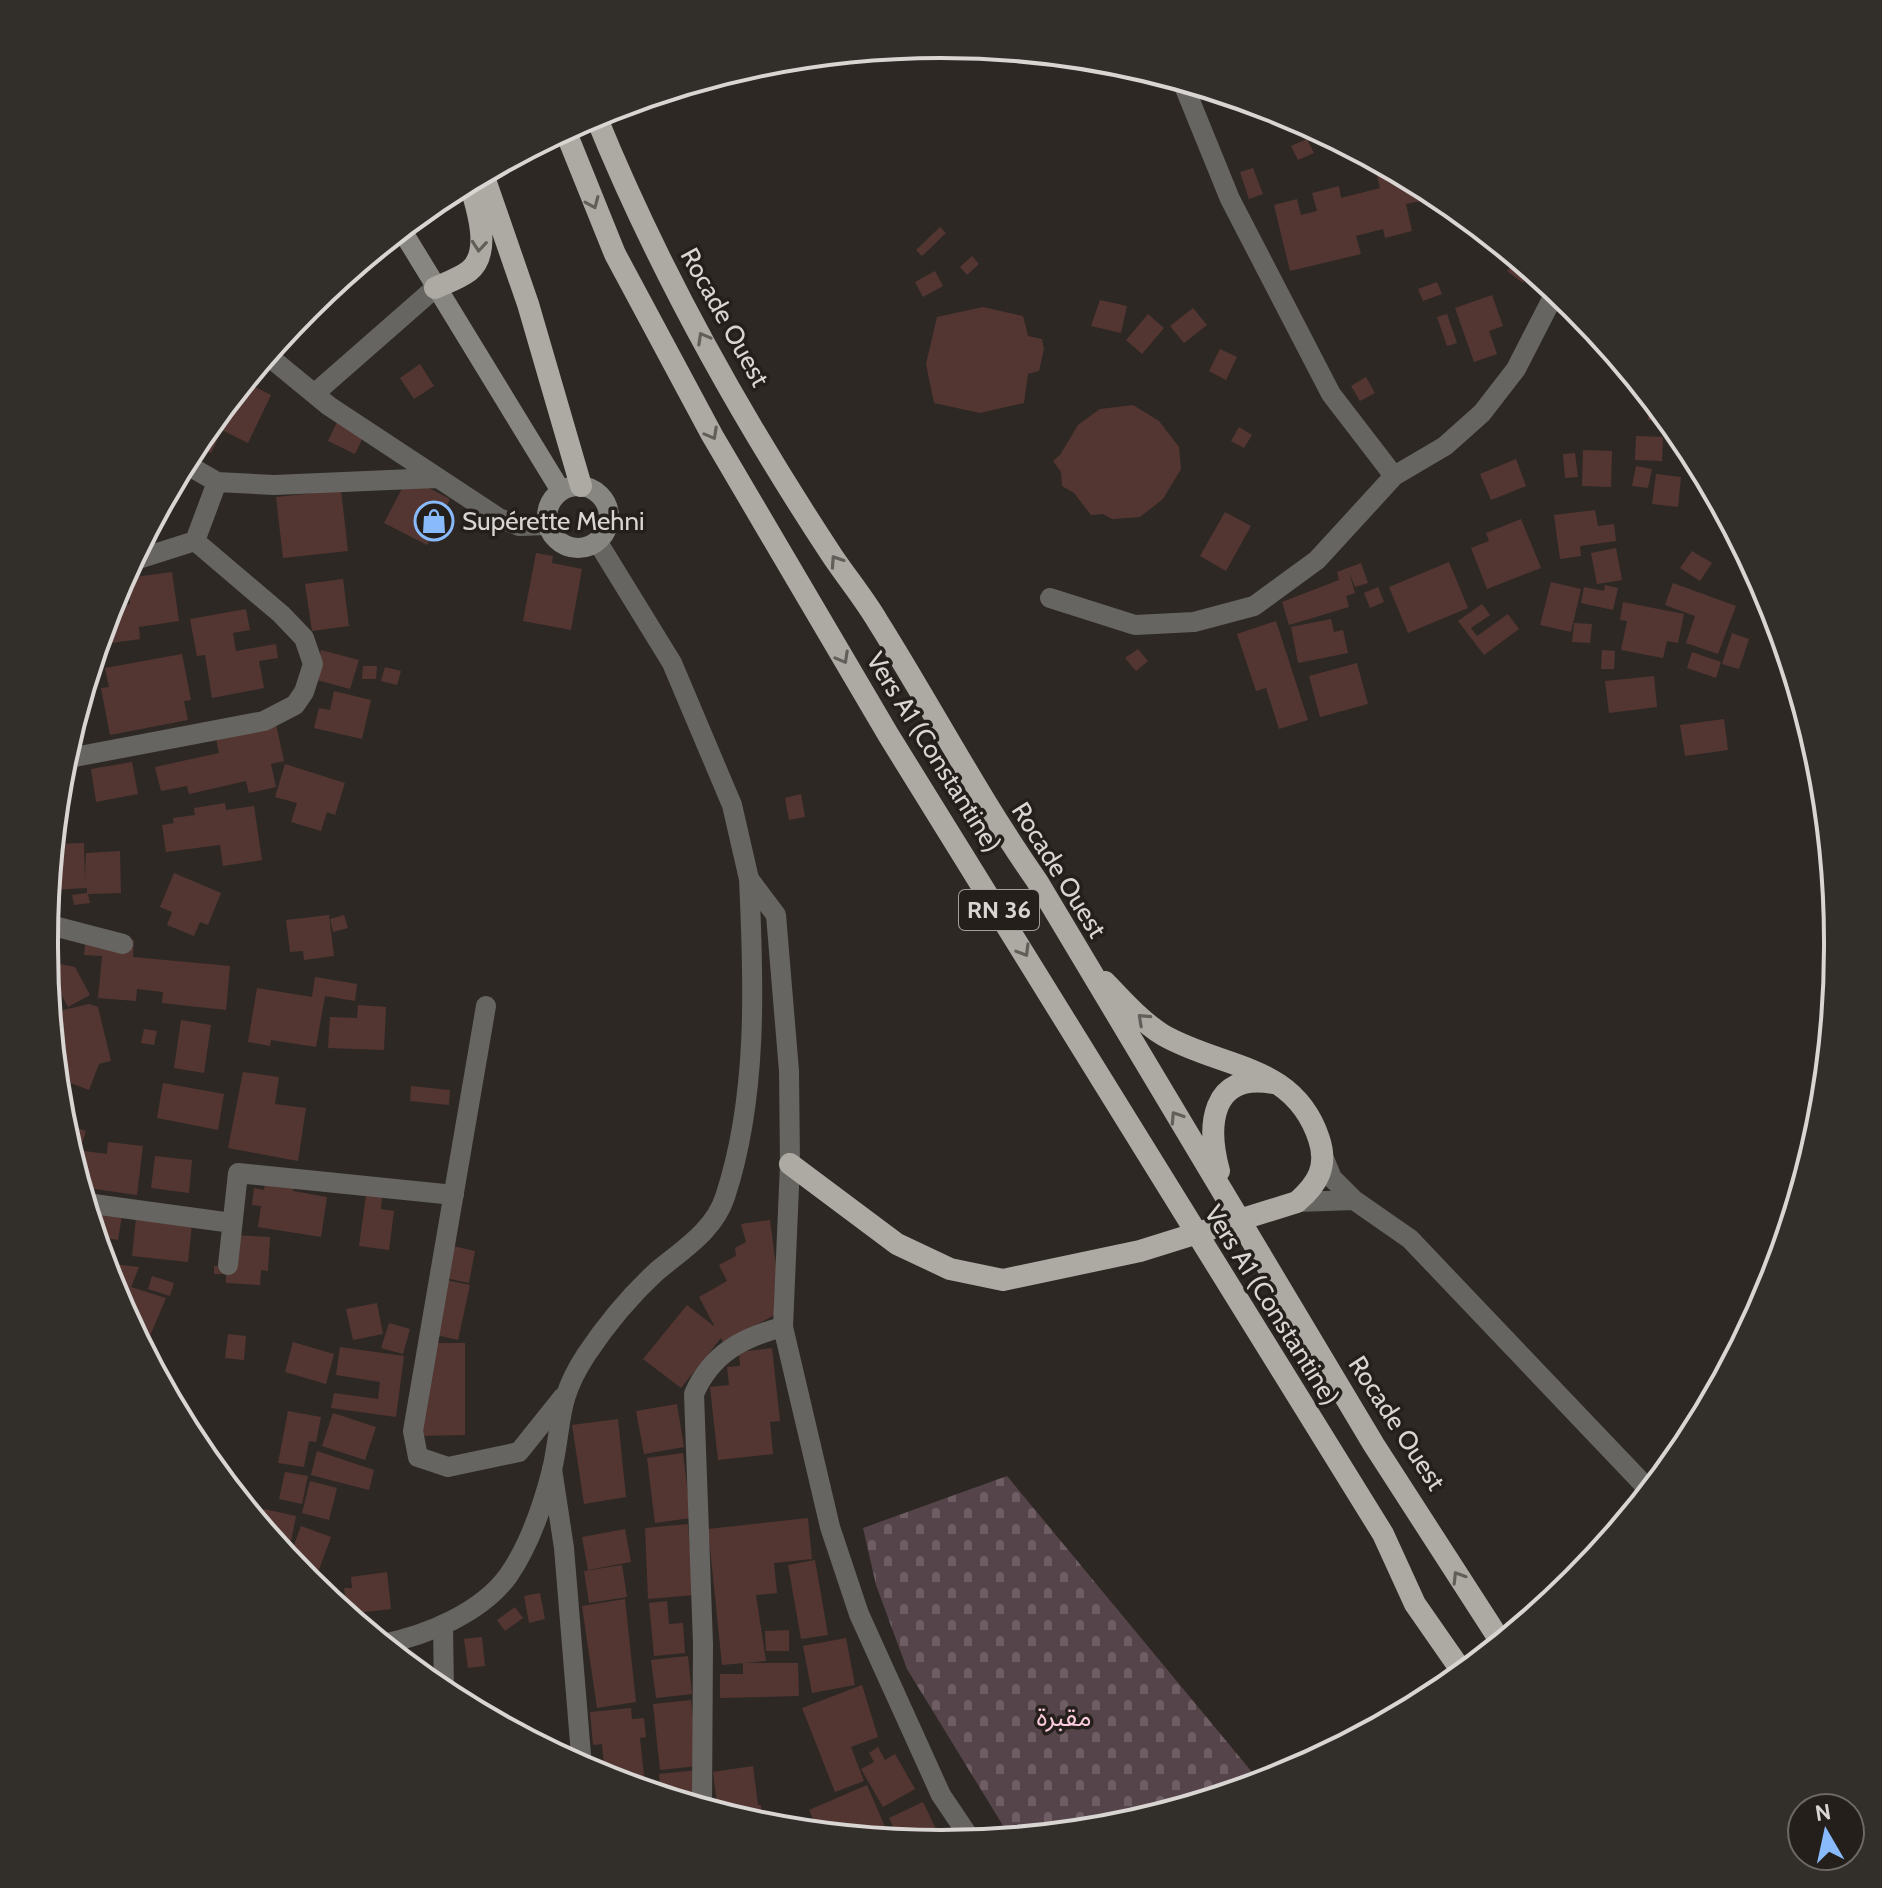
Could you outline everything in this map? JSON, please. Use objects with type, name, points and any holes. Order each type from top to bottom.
[{"type":"highway","name":"Rocade Ouest","points":[[600,126],[642,224],[703,339],[833,556],[877,619],[993,818],[1037,881],[1076,952],[1231,1202],[1374,1445],[1496,1634]]},
{"type":"highway","name":"Vers A1 (Constantine)","points":[[569,140],[615,254],[712,435],[889,736],[1383,1534],[1415,1604],[1456,1664]]},
{"type":"highway","points":[[488,184],[562,414],[571,488]]},
{"type":"highway","points":[[485,186],[493,195]]},
{"type":"highway","points":[[435,288],[471,270],[479,255],[479,224],[472,193]]},
{"type":"highway","points":[[790,1164],[897,1244],[950,1269],[1003,1280],[1140,1251],[1297,1202],[1316,1183],[1323,1156],[1312,1121],[1287,1089],[1269,1076],[1191,1049],[1161,1034],[1076,952]]},
{"type":"highway","points":[[1231,1202],[1212,1144],[1212,1117],[1222,1096],[1257,1080],[1287,1089]]},
{"type":"main road","points":[[406,238],[435,288],[571,488],[600,494],[609,513],[604,533],[588,546],[569,546],[553,535],[548,525],[549,506],[571,488]]},
{"type":"street","points":[[1187,93],[1230,199],[1331,394],[1394,476]]},
{"type":"street","points":[[314,394],[435,288]]},
{"type":"street","points":[[1050,598],[1135,625],[1194,622],[1254,606],[1317,560],[1394,476],[1445,446],[1482,413],[1516,369],[1550,303]]},
{"type":"street","points":[[275,362],[314,394],[436,478],[510,523],[529,527],[548,525]]},
{"type":"street","points":[[195,469],[217,482],[274,485],[436,478]]},
{"type":"street","points":[[195,541],[217,482]]},
{"type":"street","points":[[146,557],[195,541]]},
{"type":"street","points":[[78,756],[264,721],[295,705],[304,692],[313,664],[304,638],[281,614],[195,541]]},
{"type":"street","points":[[486,1006],[413,1431],[418,1457],[448,1467],[519,1452],[563,1397],[586,1356],[617,1313],[656,1273],[696,1242],[724,1202],[741,1142],[751,934],[749,879],[732,805],[672,663],[597,541]]},
{"type":"street","points":[[749,879],[776,915],[789,1071],[790,1164],[783,1327],[830,1527],[859,1614],[941,1795],[964,1829]]},
{"type":"street","points":[[59,927],[123,944]]},
{"type":"street","points":[[1323,1156],[1340,1188],[1410,1239],[1643,1484]]},
{"type":"street","points":[[228,1265],[238,1173],[454,1195]]},
{"type":"street","points":[[1297,1202],[1354,1200]]},
{"type":"street","points":[[97,1204],[232,1223]]},
{"type":"street","points":[[702,1797],[703,1644],[694,1394],[698,1383],[732,1344],[749,1335],[783,1327]]},
{"type":"street","points":[[394,1640],[443,1625],[488,1597],[507,1577],[525,1549],[552,1469],[563,1397]]},
{"type":"street","points":[[552,1469],[564,1548],[581,1753]]},
{"type":"street","points":[[443,1625],[444,1677]]},
{"type":"green space","name":"مقبرة","points":[[1007,1476],[1253,1773],[1170,1800],[1113,1813],[1004,1827],[907,1669],[876,1585],[863,1528]]},
{"type":"building","points":[[1307,139],[1314,153],[1298,160],[1291,146]]},
{"type":"building","points":[[1253,168],[1263,194],[1249,199],[1240,172]]},
{"type":"building","points":[[1376,173],[1422,201],[1406,204],[1412,231],[1385,238],[1383,229],[1356,236],[1361,254],[1290,271],[1274,205],[1297,199],[1301,215],[1317,211],[1312,193],[1339,186],[1341,198],[1380,188]]},
{"type":"building","points":[[940,227],[946,233],[922,256],[916,250]]},
{"type":"building","points":[[972,256],[979,264],[967,275],[960,267]]},
{"type":"building","points":[[1511,267],[1526,280],[1523,283],[1507,271]]},
{"type":"building","points":[[935,271],[943,286],[923,297],[915,282]]},
{"type":"building","points":[[1437,282],[1442,294],[1423,301],[1418,289]]},
{"type":"building","points":[[1492,295],[1503,326],[1489,331],[1497,354],[1474,362],[1455,308]]},
{"type":"building","points":[[1100,300],[1127,306],[1121,333],[1091,326]]},
{"type":"building","points":[[983,307],[1023,316],[1028,336],[1042,339],[1044,349],[1039,371],[1028,374],[1024,403],[980,413],[934,403],[926,364],[937,317]]},
{"type":"building","points":[[1193,308],[1207,325],[1184,343],[1170,326]]},
{"type":"building","points":[[1148,314],[1164,328],[1142,354],[1126,340]]},
{"type":"building","points":[[1447,314],[1457,343],[1447,346],[1437,317]]},
{"type":"building","points":[[1220,349],[1237,357],[1226,380],[1209,371]]},
{"type":"building","points":[[420,364],[434,386],[414,399],[400,378]]},
{"type":"building","points":[[1366,377],[1375,393],[1360,401],[1351,386]]},
{"type":"building","points":[[254,386],[271,395],[248,443],[222,430],[211,453],[206,451]]},
{"type":"building","points":[[1133,405],[1159,421],[1179,447],[1181,469],[1163,499],[1140,517],[1112,519],[1103,514],[1091,515],[1074,493],[1062,486],[1061,472],[1053,461],[1078,425],[1100,409]]},
{"type":"building","points":[[341,414],[368,427],[355,454],[328,441]]},
{"type":"building","points":[[1239,427],[1252,435],[1244,448],[1231,441]]},
{"type":"building","points":[[1636,436],[1663,437],[1662,461],[1635,460]]},
{"type":"building","points":[[1583,450],[1612,451],[1611,487],[1582,486]]},
{"type":"building","points":[[1575,453],[1578,477],[1565,478],[1563,454]]},
{"type":"building","points":[[1516,459],[1526,486],[1491,500],[1480,474]]},
{"type":"building","points":[[1636,466],[1652,469],[1648,488],[1632,486]]},
{"type":"building","points":[[1656,474],[1681,477],[1678,507],[1652,504]]},
{"type":"building","points":[[408,477],[450,499],[427,545],[384,523]]},
{"type":"building","points":[[340,481],[348,551],[283,558],[276,497],[314,493]]},
{"type":"building","points":[[1595,510],[1598,526],[1614,524],[1616,541],[1580,546],[1581,556],[1560,559],[1554,515]]},
{"type":"building","points":[[1225,512],[1251,526],[1226,571],[1200,556]]},
{"type":"building","points":[[1521,519],[1541,568],[1487,589],[1471,548],[1489,541],[1486,533]]},
{"type":"building","points":[[1616,548],[1622,580],[1597,584],[1591,553]]},
{"type":"building","points":[[1692,551],[1712,563],[1700,581],[1680,568]]},
{"type":"building","points":[[536,553],[553,556],[552,563],[582,569],[571,630],[523,621]]},
{"type":"building","points":[[1449,562],[1468,608],[1408,633],[1389,587]]},
{"type":"building","points":[[1361,563],[1368,583],[1355,587],[1349,572],[1355,593],[1346,596],[1349,607],[1289,625],[1282,602],[1339,580],[1337,572]]},
{"type":"building","points":[[172,572],[179,621],[139,627],[140,639],[110,643],[124,605],[130,604],[129,594],[137,577]]},
{"type":"building","points":[[343,579],[349,626],[312,631],[305,584]]},
{"type":"building","points":[[1551,582],[1581,589],[1571,632],[1540,625]]},
{"type":"building","points":[[1673,583],[1736,606],[1718,654],[1686,643],[1695,616],[1665,605]]},
{"type":"building","points":[[1605,585],[1618,588],[1613,610],[1581,603],[1584,587],[1604,591]]},
{"type":"building","points":[[1378,587],[1384,602],[1370,608],[1364,593]]},
{"type":"building","points":[[1623,602],[1684,614],[1678,643],[1667,641],[1663,658],[1621,650],[1627,621],[1620,620]]},
{"type":"building","points":[[1482,604],[1490,615],[1471,628],[1477,636],[1508,614],[1519,629],[1484,655],[1458,621]]},
{"type":"building","points":[[246,609],[250,630],[233,633],[236,651],[276,644],[278,658],[259,661],[264,688],[212,698],[205,655],[197,656],[190,619]]},
{"type":"building","points":[[1331,619],[1334,632],[1343,630],[1348,653],[1298,663],[1291,627]]},
{"type":"building","points":[[1276,621],[1308,720],[1279,729],[1266,688],[1256,691],[1237,634]]},
{"type":"building","points":[[1574,623],[1592,624],[1590,643],[1572,642]]},
{"type":"building","points":[[1732,633],[1749,639],[1739,669],[1722,664]]},
{"type":"building","points":[[1138,649],[1148,661],[1136,671],[1125,658]]},
{"type":"building","points":[[321,650],[359,660],[350,689],[313,679]]},
{"type":"building","points":[[1602,650],[1615,651],[1614,669],[1601,669]]},
{"type":"building","points":[[1692,652],[1721,662],[1716,678],[1687,668]]},
{"type":"building","points":[[182,654],[191,700],[184,701],[188,720],[110,735],[101,688],[109,687],[105,668]]},
{"type":"building","points":[[1357,663],[1368,704],[1320,717],[1309,676]]},
{"type":"building","points":[[363,666],[377,666],[376,679],[362,679]]},
{"type":"building","points":[[385,667],[401,671],[397,685],[381,681]]},
{"type":"building","points":[[1654,676],[1657,707],[1609,713],[1605,681]]},
{"type":"building","points":[[334,691],[371,700],[362,739],[314,728],[319,708],[330,710]]},
{"type":"building","points":[[274,715],[284,761],[271,764],[276,787],[249,793],[246,781],[189,794],[187,786],[161,791],[155,767],[219,753],[214,728]]},
{"type":"building","points":[[1724,719],[1728,750],[1685,756],[1680,725]]},
{"type":"building","points":[[132,762],[138,794],[96,802],[91,769]]},
{"type":"building","points":[[285,764],[345,783],[335,815],[327,812],[321,831],[291,822],[297,803],[275,797]]},
{"type":"building","points":[[801,794],[805,817],[789,820],[785,798]]},
{"type":"building","points":[[225,803],[226,810],[254,806],[262,860],[223,866],[220,845],[166,852],[162,825],[174,823],[173,818],[195,815],[194,808]]},
{"type":"building","points":[[84,843],[85,880],[86,853],[120,851],[121,893],[88,894],[90,903],[74,905],[72,895],[87,893],[87,888],[60,889],[64,844]]},
{"type":"building","points":[[174,873],[221,893],[208,925],[200,922],[194,936],[167,925],[172,912],[160,907]]},
{"type":"building","points":[[329,915],[334,956],[304,960],[303,951],[290,952],[286,920]]},
{"type":"building","points":[[344,915],[348,928],[333,932],[330,919]]},
{"type":"building","points":[[86,936],[134,940],[133,957],[230,966],[226,1010],[162,1003],[163,992],[137,989],[136,1001],[98,998],[102,956],[84,955]]},
{"type":"building","points":[[59,964],[75,967],[90,995],[68,1007],[60,991]]},
{"type":"building","points":[[315,977],[357,984],[355,1001],[325,996],[316,1047],[271,1040],[270,1046],[248,1042],[257,988],[312,997]]},
{"type":"building","points":[[89,1004],[98,1007],[111,1061],[99,1064],[89,1090],[69,1083],[63,1010]]},
{"type":"building","points":[[358,1005],[386,1007],[384,1050],[328,1048],[330,1017],[357,1018]]},
{"type":"building","points":[[181,1020],[211,1025],[204,1073],[174,1068]]},
{"type":"building","points":[[144,1029],[157,1031],[154,1045],[141,1043]]},
{"type":"building","points":[[243,1072],[279,1077],[275,1104],[306,1108],[298,1161],[228,1148]]},
{"type":"building","points":[[163,1083],[224,1094],[218,1130],[157,1118]]},
{"type":"building","points":[[411,1086],[450,1090],[449,1105],[410,1101]]},
{"type":"building","points":[[77,1128],[86,1131],[80,1142]]},
{"type":"building","points":[[108,1142],[143,1146],[137,1195],[92,1189],[82,1151],[107,1154]]},
{"type":"building","points":[[155,1156],[192,1160],[189,1193],[151,1188]]},
{"type":"building","points":[[267,1172],[295,1177],[293,1191],[327,1197],[321,1237],[258,1227],[261,1206],[252,1205],[254,1188],[264,1190]]},
{"type":"building","points":[[366,1195],[382,1197],[381,1209],[394,1211],[389,1250],[359,1246]]},
{"type":"building","points":[[97,1205],[123,1209],[118,1240],[108,1238]]},
{"type":"building","points":[[136,1218],[192,1224],[188,1262],[132,1256]]},
{"type":"building","points":[[770,1220],[782,1311],[723,1343],[721,1338],[681,1388],[643,1359],[687,1305],[715,1327],[699,1297],[727,1281],[719,1265],[736,1256],[735,1248],[746,1242],[741,1224]]},
{"type":"building","points":[[230,1235],[270,1237],[268,1271],[261,1270],[260,1285],[226,1283],[226,1274],[214,1274],[214,1266],[228,1266]]},
{"type":"building","points":[[448,1245],[475,1251],[469,1283],[441,1277]]},
{"type":"building","points":[[117,1265],[139,1267],[131,1287],[166,1298],[150,1336]]},
{"type":"building","points":[[152,1276],[174,1283],[170,1296],[148,1289]]},
{"type":"building","points":[[446,1280],[470,1285],[458,1340],[428,1333]]},
{"type":"building","points":[[377,1303],[383,1334],[353,1340],[346,1309]]},
{"type":"building","points":[[389,1323],[410,1329],[403,1354],[381,1348]]},
{"type":"building","points":[[228,1334],[246,1336],[244,1360],[225,1358]]},
{"type":"building","points":[[293,1342],[334,1354],[326,1384],[285,1372]]},
{"type":"building","points":[[418,1343],[465,1343],[465,1435],[419,1436]]},
{"type":"building","points":[[340,1347],[404,1356],[396,1417],[331,1408],[334,1393],[378,1399],[380,1382],[336,1375]]},
{"type":"building","points":[[772,1348],[780,1421],[770,1422],[773,1454],[718,1460],[710,1387],[729,1385],[727,1367],[740,1366],[739,1352]]},
{"type":"building","points":[[677,1404],[684,1447],[644,1454],[636,1411]]},
{"type":"building","points":[[288,1411],[321,1417],[316,1442],[309,1441],[304,1467],[278,1463]]},
{"type":"building","points":[[333,1413],[376,1427],[365,1460],[322,1446]]},
{"type":"building","points":[[618,1419],[626,1497],[584,1504],[572,1425]]},
{"type":"building","points":[[317,1451],[374,1470],[369,1490],[311,1475]]},
{"type":"building","points":[[683,1453],[691,1518],[655,1523],[647,1458]]},
{"type":"building","points":[[285,1472],[308,1476],[302,1504],[279,1499]]},
{"type":"building","points":[[310,1481],[337,1488],[329,1520],[302,1513]]},
{"type":"building","points":[[264,1509],[296,1516],[291,1543],[277,1529],[263,1513]]},
{"type":"building","points":[[808,1518],[812,1559],[774,1563],[777,1593],[756,1595],[766,1661],[722,1665],[708,1529]]},
{"type":"building","points":[[688,1524],[694,1595],[648,1599],[645,1528]]},
{"type":"building","points":[[301,1526],[331,1537],[318,1572],[294,1546]]},
{"type":"building","points":[[625,1529],[631,1562],[588,1570],[582,1537]]},
{"type":"building","points":[[815,1560],[828,1635],[801,1639],[788,1565]]},
{"type":"building","points":[[622,1565],[627,1597],[589,1603],[584,1571]]},
{"type":"building","points":[[387,1572],[391,1609],[361,1613],[346,1598],[344,1588],[352,1588],[351,1577]]},
{"type":"building","points":[[540,1593],[545,1619],[529,1623],[524,1596]]},
{"type":"building","points":[[625,1599],[636,1702],[597,1708],[582,1606]]},
{"type":"building","points":[[667,1601],[669,1624],[683,1623],[685,1653],[654,1656],[649,1603]]},
{"type":"building","points":[[515,1607],[523,1618],[505,1631],[497,1620]]},
{"type":"building","points":[[789,1630],[789,1651],[766,1651],[765,1631]]},
{"type":"building","points":[[482,1637],[485,1666],[468,1668],[464,1639]]},
{"type":"building","points":[[846,1638],[855,1685],[812,1693],[803,1646]]},
{"type":"building","points":[[688,1656],[692,1694],[656,1698],[651,1660]]},
{"type":"building","points":[[743,1663],[798,1663],[799,1696],[720,1698],[720,1674],[743,1674]]},
{"type":"building","points":[[862,1685],[878,1737],[851,1747],[864,1781],[835,1792],[802,1708]]},
{"type":"building","points":[[691,1700],[698,1766],[660,1770],[653,1704]]},
{"type":"building","points":[[631,1708],[632,1719],[644,1718],[646,1737],[640,1738],[644,1778],[604,1763],[602,1744],[593,1745],[590,1712]]},
{"type":"building","points":[[878,1747],[885,1760],[895,1754],[915,1789],[883,1807],[861,1769],[874,1762],[869,1753]]},
{"type":"building","points":[[753,1766],[762,1811],[717,1801],[713,1772]]},
{"type":"building","points":[[697,1770],[700,1796],[660,1784],[659,1774]]},
{"type":"building","points":[[867,1785],[886,1828],[814,1820],[809,1810]]},
{"type":"building","points":[[923,1802],[936,1830],[894,1828],[889,1818]]},
{"type":"place","name":"Supérette Mehni","points":[[434,521]]}]
